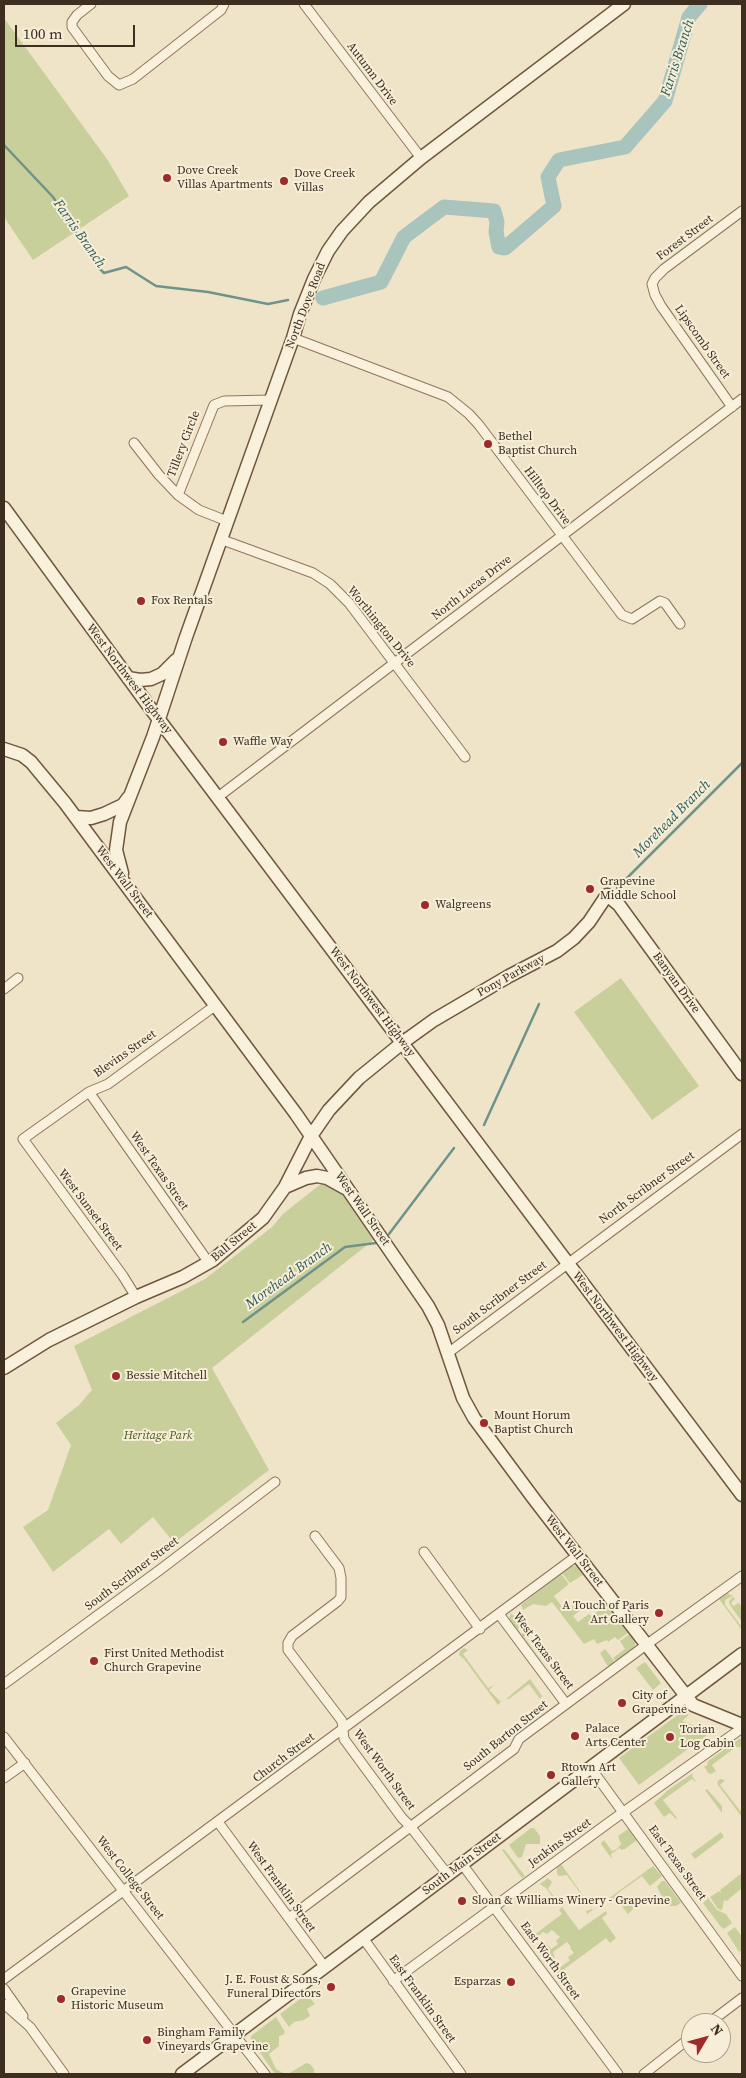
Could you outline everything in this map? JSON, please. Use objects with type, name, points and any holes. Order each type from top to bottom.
[{"type":"street","points":[[91,4],[77,15],[72,22],[72,27],[108,76],[119,85],[133,79],[221,10],[224,4]]},
{"type":"street","name":"Autumn Drive","points":[[304,4],[421,158]]},
{"type":"street","name":"North Dove Road","points":[[125,883],[116,850],[120,822],[158,723],[220,539],[314,278],[328,251],[342,231],[369,202],[421,158],[624,4]]},
{"type":"street","name":"Forest Street","points":[[653,290],[652,284],[655,278],[664,269],[742,211]]},
{"type":"street","name":"Lipscomb Street","points":[[653,290],[661,306],[732,407]]},
{"type":"street","name":"Hilltop Drive","points":[[293,338],[448,397],[479,425],[622,615],[632,619],[660,601],[665,604],[680,624]]},
{"type":"street","name":"North Lucas Drive","points":[[218,798],[742,399]]},
{"type":"street","name":"Tillery Circle","points":[[227,521],[199,510],[178,495],[214,405],[224,401],[271,400]]},
{"type":"street","points":[[134,443],[159,475],[178,495]]},
{"type":"street","name":"West Northwest Highway","points":[[4,508],[128,678],[158,723],[218,798],[742,1495]]},
{"type":"street","name":"Worthington Drive","points":[[220,539],[312,573],[330,584],[349,603],[396,663],[465,757]]},
{"type":"street","points":[[128,678],[140,680],[162,674],[180,656]]},
{"type":"street","name":"West Wall Street","points":[[4,749],[22,755],[31,762],[76,817],[311,1136],[428,1306],[438,1325],[463,1398],[474,1418],[693,1705],[742,1726]]},
{"type":"street","points":[[76,817],[90,818],[104,814],[123,805],[130,796]]},
{"type":"street","name":"Pony Parkway","points":[[402,1043],[448,1011],[509,976],[557,952],[589,922],[607,895]]},
{"type":"street","name":"Banyan Drive","points":[[607,895],[619,905],[742,1074]]},
{"type":"street","points":[[4,989],[18,978]]},
{"type":"street","name":"Blevins Street","points":[[23,1139],[89,1092],[108,1084],[216,1005]]},
{"type":"street","name":"Ball Street","points":[[4,1368],[49,1340],[136,1297],[183,1278],[209,1264],[263,1218],[285,1187],[311,1136],[329,1110],[359,1078],[402,1043]]},
{"type":"street","name":"West Texas Street","points":[[89,1092],[209,1264]]},
{"type":"street","name":"North Scribner Street","points":[[566,1263],[742,1134]]},
{"type":"street","name":"West Sunset Street","points":[[23,1139],[123,1276],[136,1297]]},
{"type":"street","points":[[285,1187],[306,1178],[317,1176],[327,1178],[347,1189]]},
{"type":"street","name":"South Scribner Street","points":[[448,1353],[566,1263]]},
{"type":"street","name":"South Scribner Street","points":[[4,1684],[161,1569],[275,1482]]},
{"type":"street","name":"West Worth Street","points":[[315,1536],[339,1568],[341,1578],[340,1597],[338,1601],[292,1636],[288,1642],[288,1650],[342,1722],[344,1738],[402,1818],[448,1874]]},
{"type":"street","points":[[424,1552],[480,1629]]},
{"type":"street","name":"Church Street","points":[[4,1979],[578,1555]]},
{"type":"street","name":"South Barton Street","points":[[288,1918],[514,1749],[519,1739],[742,1576]]},
{"type":"street","name":"West Texas Street","points":[[499,1614],[566,1704]]},
{"type":"street","name":"South Main Street","points":[[182,2074],[742,1654]]},
{"type":"street","name":"Jenkins Street","points":[[393,1981],[742,1726]]},
{"type":"street","name":"West College Street","points":[[4,1737],[265,2074]]},
{"type":"street","points":[[4,1778],[25,1763]]},
{"type":"street","name":"East Texas Street","points":[[590,1767],[625,1811],[742,1976]]},
{"type":"street","name":"West Franklin Street","points":[[218,1822],[324,1966]]},
{"type":"street","name":"East Worth Street","points":[[462,1864],[618,2074]]},
{"type":"street","name":"East Franklin Street","points":[[363,1938],[461,2074]]},
{"type":"street","points":[[4,1989],[64,2074]]},
{"type":"street","points":[[723,2013],[742,1998]]},
{"type":"street","points":[[4,2004],[30,2027]]},
{"type":"street","points":[[644,2074],[681,2045]]},
{"type":"green space","points":[[4,18],[107,159],[129,196],[33,260],[4,217]]},
{"type":"green space","points":[[621,978],[699,1086],[652,1120],[574,1012]]},
{"type":"green space","name":"Heritage Park","points":[[322,1183],[334,1184],[376,1238],[212,1368],[269,1470],[174,1543],[153,1517],[121,1544],[109,1529],[53,1572],[23,1527],[48,1510],[71,1445],[56,1423],[79,1405],[92,1390],[74,1346],[205,1279],[271,1228],[283,1214]]},
{"type":"green space","points":[[571,1566],[578,1566],[586,1573],[570,1583],[562,1573]]},
{"type":"green space","points":[[561,1574],[569,1584],[554,1596],[565,1611],[580,1601],[585,1607],[573,1616],[578,1622],[589,1614],[591,1616],[609,1603],[630,1631],[618,1640],[615,1637],[608,1642],[607,1640],[597,1644],[594,1639],[584,1644],[552,1602],[546,1606],[533,1604],[523,1610],[521,1605]]},
{"type":"green space","points":[[727,1593],[733,1596],[725,1600],[725,1605],[742,1627],[742,1630],[719,1599]]},
{"type":"green space","points":[[733,1597],[735,1599],[731,1603],[733,1606],[739,1603],[742,1608],[742,1622],[730,1605],[729,1601]]},
{"type":"green space","points":[[511,1613],[522,1625],[518,1629],[521,1634],[528,1632],[524,1637],[543,1663],[509,1619]]},
{"type":"green space","points":[[631,1633],[636,1640],[634,1648],[616,1661],[613,1658],[625,1649],[620,1641]]},
{"type":"green space","points":[[464,1648],[468,1650],[463,1654],[488,1688],[494,1685],[489,1690],[501,1702],[498,1705],[459,1655],[460,1651]]},
{"type":"green space","points":[[605,1649],[615,1662],[610,1666],[607,1665],[600,1653]]},
{"type":"green space","points":[[645,1662],[661,1683],[653,1690],[636,1668]]},
{"type":"green space","points":[[530,1679],[542,1696],[540,1699],[529,1684],[509,1699],[506,1699]]},
{"type":"green space","points":[[679,1714],[689,1715],[682,1721],[711,1732],[639,1785],[619,1758]]},
{"type":"green space","points":[[739,1739],[742,1739],[742,1747],[736,1747],[712,1765],[716,1771],[711,1774],[708,1773],[704,1766],[707,1766],[708,1761]]},
{"type":"green space","points":[[693,1773],[692,1776],[697,1783],[692,1779],[663,1800],[677,1818],[670,1813],[664,1817],[654,1803],[668,1790]]},
{"type":"green space","points":[[720,1779],[725,1780],[720,1785],[742,1813],[741,1816],[718,1785],[717,1782]]},
{"type":"green space","points":[[707,1789],[722,1806],[722,1813],[705,1790]]},
{"type":"green space","points":[[531,1828],[534,1828],[540,1836],[540,1844],[526,1844],[522,1857],[518,1858],[509,1845]]},
{"type":"green space","points":[[628,1829],[637,1840],[625,1849],[621,1850],[620,1848],[611,1854],[612,1859],[601,1844],[602,1842],[604,1840],[612,1851],[617,1849],[621,1844],[618,1836]]},
{"type":"green space","points":[[721,1832],[724,1837],[695,1859],[691,1854]]},
{"type":"green space","points":[[504,1849],[525,1876],[522,1878],[502,1850]]},
{"type":"green space","points":[[681,1862],[707,1896],[701,1900],[678,1869],[677,1866]]},
{"type":"green space","points":[[561,1864],[593,1910],[587,1914],[586,1911],[592,1909],[567,1875],[559,1876],[557,1874],[557,1868]]},
{"type":"green space","points":[[653,1866],[662,1876],[650,1886],[642,1876],[617,1894],[623,1903],[632,1897],[634,1908],[628,1914],[616,1898],[610,1902],[608,1899]]},
{"type":"green space","points":[[742,1873],[742,1888],[728,1901],[724,1900],[722,1910],[718,1909],[710,1897],[719,1891],[721,1893],[720,1890]]},
{"type":"green space","points":[[548,1878],[552,1882],[548,1889],[561,1905],[559,1906],[546,1888],[540,1884]]},
{"type":"green space","points":[[662,1881],[665,1881],[681,1903],[676,1906],[667,1906],[657,1887]]},
{"type":"green space","points":[[708,1898],[717,1910],[726,1914],[732,1923],[724,1929],[703,1903]]},
{"type":"green space","points":[[562,1907],[579,1930],[606,1911],[607,1914],[602,1918],[616,1938],[610,1943],[606,1938],[559,1973],[560,1979],[554,1972],[570,1960],[568,1957],[574,1953],[571,1947],[567,1942],[553,1952],[555,1958],[548,1963],[538,1950],[546,1943],[551,1949],[558,1944],[556,1941],[560,1937],[552,1930],[547,1934],[543,1932],[532,1942],[530,1938],[562,1914],[559,1910]]},
{"type":"green space","points":[[735,1927],[742,1937],[742,1950],[739,1952],[727,1933]]},
{"type":"green space","points":[[307,1994],[315,2004],[307,2009],[310,2016],[304,2020],[294,2022],[289,2027],[280,2014]]},
{"type":"green space","points":[[276,2017],[285,2032],[279,2036],[279,2046],[269,2054],[276,2069],[285,2074],[275,2074],[251,2040],[251,2036]]},
{"type":"green space","points":[[306,2063],[310,2064],[314,2069],[314,2074],[288,2074]]},
{"type":"waterway","name":"Farris Branch","points":[[323,298],[381,282],[404,237],[444,207],[494,211],[499,247],[505,248],[554,206],[548,177],[559,160],[625,147],[665,101],[689,17],[700,4]]},
{"type":"waterway","name":"Farris Branch","points":[[4,145],[53,197],[96,265],[104,273],[126,267],[156,286],[208,292],[268,304],[288,300]]},
{"type":"waterway","name":"Morehead Branch","points":[[617,888],[742,763]]},
{"type":"waterway","name":"Morehead Branch","points":[[484,1125],[539,1004]]},
{"type":"waterway","name":"Morehead Branch","points":[[389,1234],[454,1148]]},
{"type":"waterway","name":"Morehead Branch","points":[[243,1322],[345,1247],[376,1243]]},
{"type":"place","name":"Dove Creek Villas Apartments","points":[[167,178]]},
{"type":"place","name":"Dove Creek Villas","points":[[284,181]]},
{"type":"place","name":"Bethel Baptist Church","points":[[488,444]]},
{"type":"place","name":"Fox Rentals","points":[[141,601]]},
{"type":"place","name":"Waffle Way","points":[[223,742]]},
{"type":"place","name":"Grapevine Middle School","points":[[590,889]]},
{"type":"place","name":"Walgreens","points":[[425,905]]},
{"type":"place","name":"Bessie Mitchell","points":[[116,1376]]},
{"type":"place","name":"Mount Horum Baptist Church","points":[[484,1423]]},
{"type":"place","name":"A Touch of Paris Art Gallery","points":[[659,1613]]},
{"type":"place","name":"First United Methodist Church Grapevine","points":[[94,1661]]},
{"type":"place","name":"City of Grapevine","points":[[622,1703]]},
{"type":"place","name":"Palace Arts Center","points":[[575,1736]]},
{"type":"place","name":"Torian Log Cabin","points":[[670,1737]]},
{"type":"place","name":"Rtown Art Gallery","points":[[551,1775]]},
{"type":"place","name":"Sloan & Williams Winery - Grapevine","points":[[462,1901]]},
{"type":"place","name":"Esparzas","points":[[511,1982]]},
{"type":"place","name":"J. E. Foust & Sons, Funeral Directors","points":[[331,1987]]},
{"type":"place","name":"Grapevine Historic Museum","points":[[61,1999]]},
{"type":"place","name":"Bingham Family Vineyards Grapevine","points":[[147,2040]]}]
